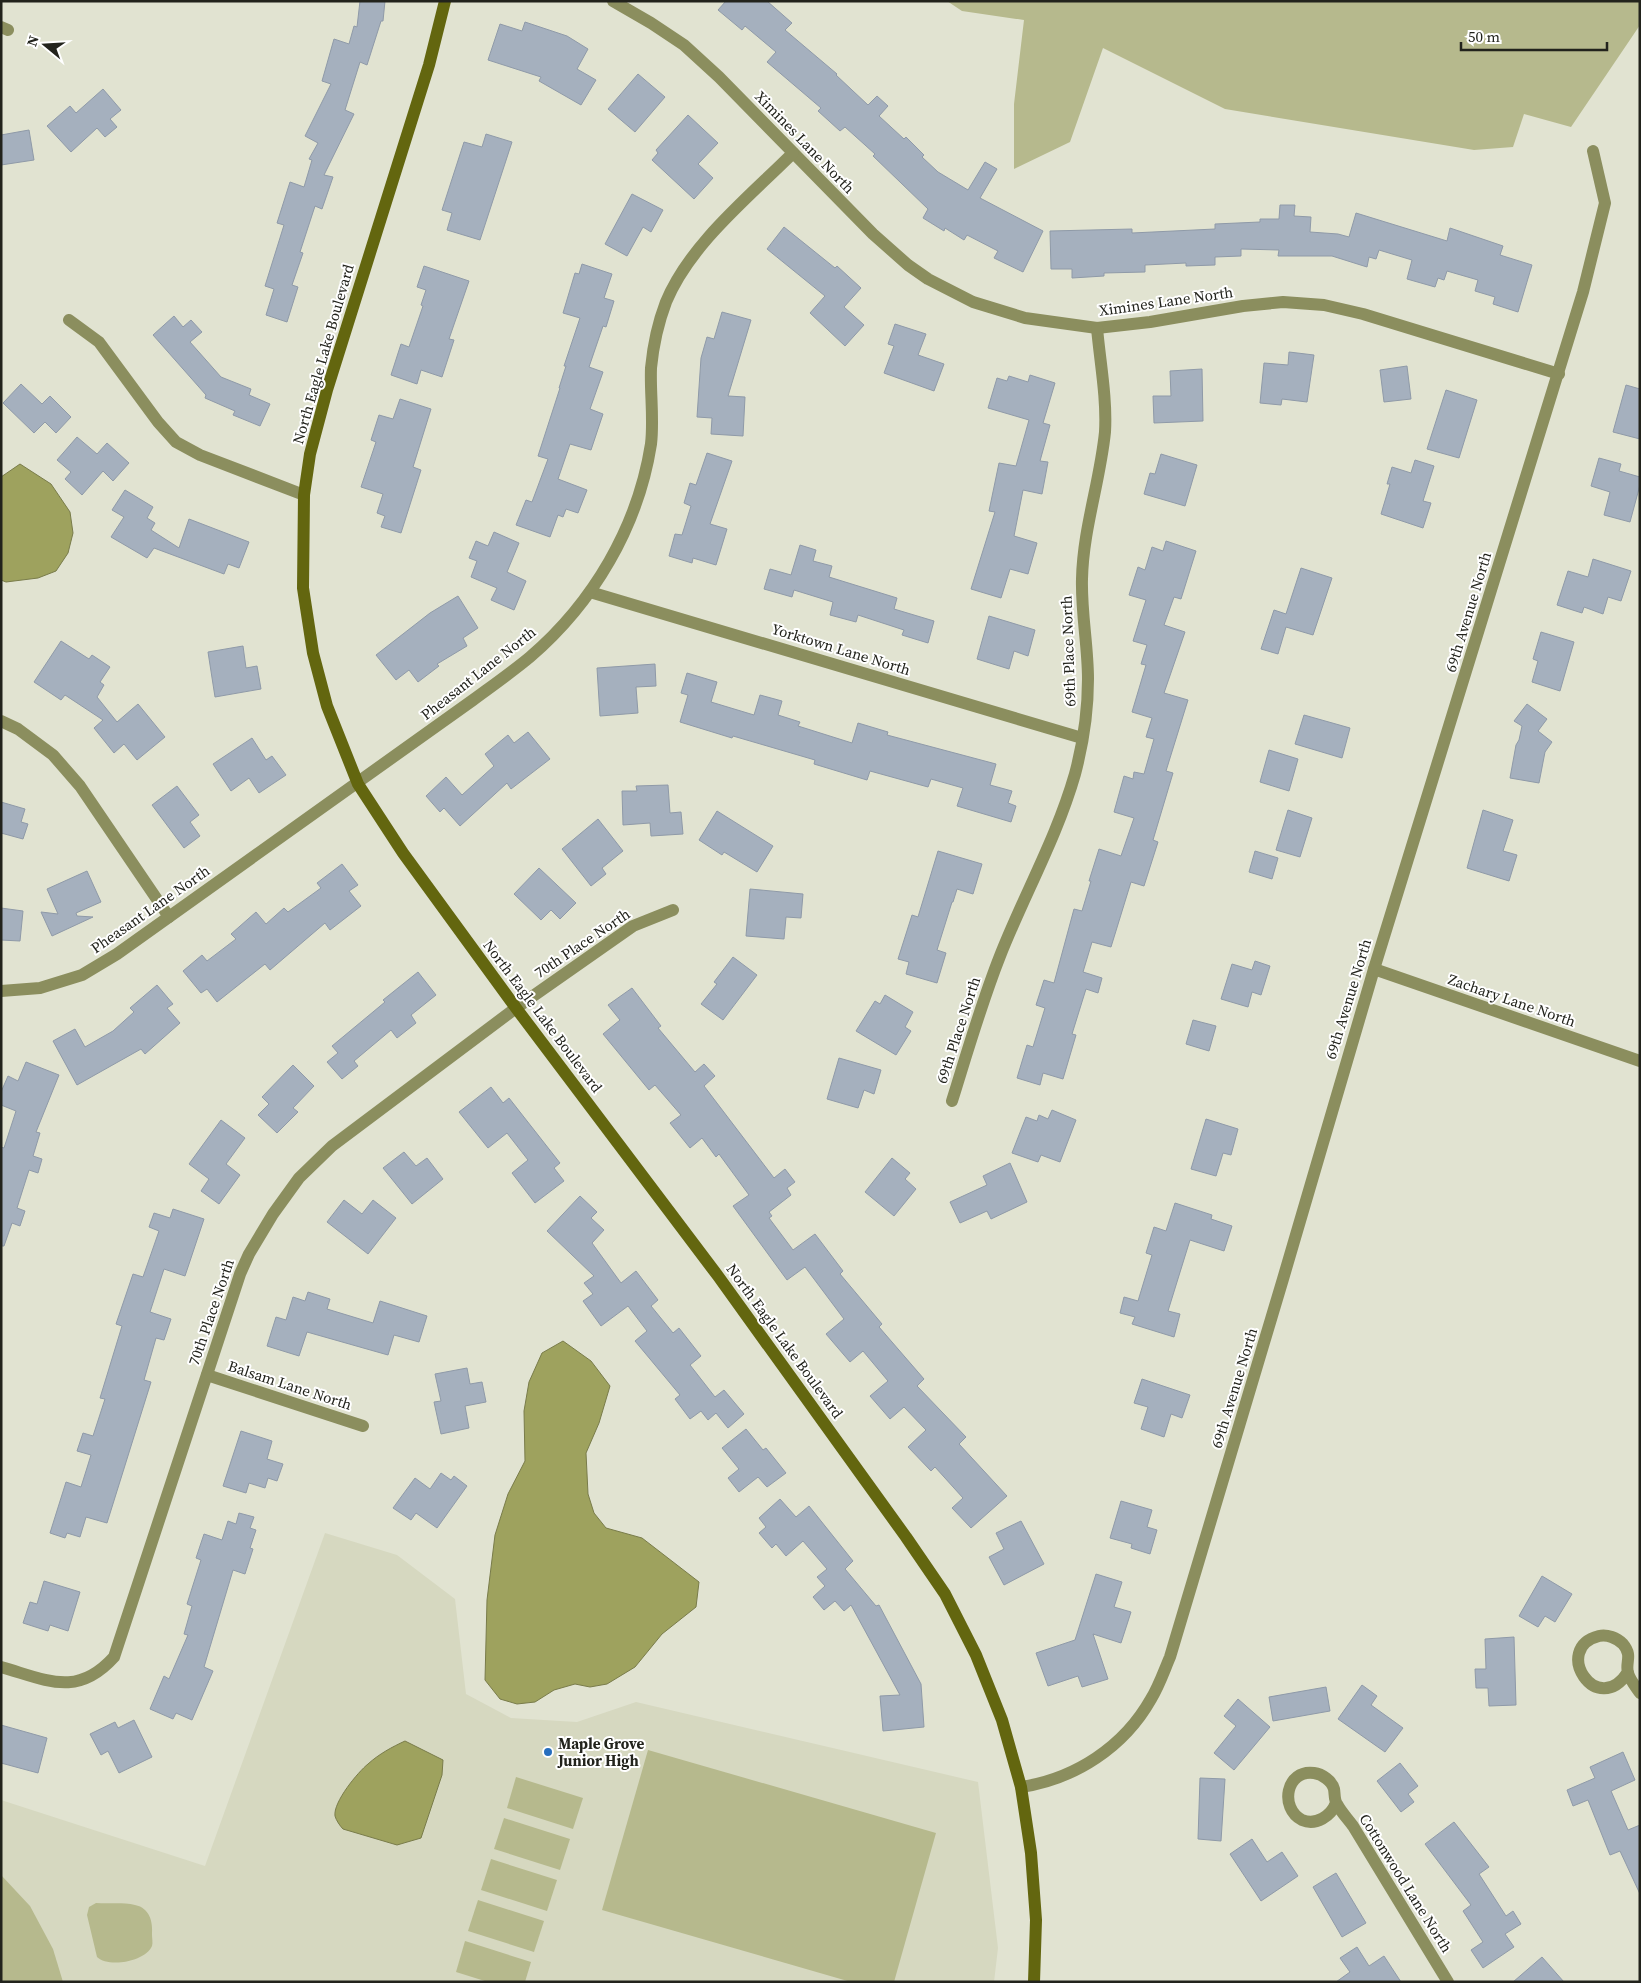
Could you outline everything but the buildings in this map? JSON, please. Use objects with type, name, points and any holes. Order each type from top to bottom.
[{"type":"street","name":"North Eagle Lake Boulevard","points":[[445,1],[429,65],[327,390],[310,454],[304,495],[303,588],[313,653],[327,706],[358,784],[403,852],[516,1008],[718,1276],[945,1594],[976,1655],[1002,1720],[1021,1787],[1031,1853],[1036,1920],[1034,1982]]},
{"type":"street","name":"Ximines Lane North","points":[[613,1],[684,45],[873,234],[908,265],[928,279],[973,302],[1000,311],[1051,322],[1097,328],[1150,322],[1243,306],[1283,302],[1324,305],[1363,314],[1559,374]]},
{"type":"street","name":"69th Avenue North","points":[[1021,1787],[1039,1785],[1067,1775],[1097,1758],[1126,1734],[1151,1699],[1170,1657],[1374,969],[1583,292],[1606,203],[1593,151]]},
{"type":"street","name":"Pheasant Lane North","points":[[1,991],[40,988],[82,975],[117,954],[358,784],[530,657],[573,613],[590,592],[617,547],[640,493],[651,443],[651,368],[656,337],[666,302],[688,263],[717,228],[793,153]]},
{"type":"street","points":[[69,320],[100,342],[158,422],[176,442],[200,455],[304,495]]},
{"type":"street","name":"69th Place North","points":[[952,1101],[978,1015],[1000,955],[1064,805],[1074,774],[1082,738],[1087,709],[1088,678],[1082,579],[1088,518],[1105,431],[1105,410],[1097,328]]},
{"type":"street","name":"Yorktown Lane North","points":[[590,592],[1082,738]]},
{"type":"street","points":[[1,721],[18,729],[53,755],[80,786],[169,917]]},
{"type":"street","name":"70th Place North","points":[[1,1667],[52,1682],[71,1683],[89,1679],[103,1670],[114,1657],[232,1295],[249,1254],[273,1214],[299,1178],[332,1146],[366,1118],[516,1008],[633,926],[673,910]]},
{"type":"street","name":"Zachary Lane North","points":[[1374,969],[1640,1061]]},
{"type":"street","name":"Balsam Lane North","points":[[207,1375],[363,1426]]},
{"type":"street","points":[[1628,1672],[1616,1685],[1608,1688],[1599,1688],[1590,1684],[1580,1673],[1578,1664],[1582,1648],[1587,1642],[1600,1636],[1613,1637],[1624,1646],[1628,1653],[1630,1660],[1628,1672],[1640,1693]]},
{"type":"street","name":"Cottonwood Lane North","points":[[1336,1803],[1353,1826],[1448,1982]]},
{"type":"shaded area","points":[[947,1],[1640,1],[1640,25],[1571,127],[1524,114],[1513,147],[1474,150],[1225,109],[1103,48],[1070,142],[1014,169],[1014,104],[1024,20],[962,11]]},
{"type":"shaded area","points":[[20,464],[51,484],[70,512],[73,533],[68,553],[56,571],[38,578],[6,582],[1,580],[1,477]]},
{"type":"shaded area","points":[[563,1341],[591,1361],[610,1386],[599,1423],[586,1453],[588,1494],[594,1513],[606,1528],[642,1538],[699,1582],[696,1607],[662,1634],[635,1667],[607,1684],[590,1687],[575,1684],[554,1690],[535,1702],[517,1704],[500,1699],[485,1680],[487,1600],[495,1535],[508,1494],[525,1461],[524,1411],[529,1382],[542,1353]]},
{"type":"shaded area","name":"Maple Grove Junior High","points":[[325,1533],[397,1555],[455,1599],[466,1694],[511,1718],[577,1722],[636,1702],[978,1782],[998,1948],[994,1982],[1,1982],[1,1800],[205,1866]]},
{"type":"shaded area","points":[[405,1741],[443,1760],[442,1775],[421,1838],[397,1845],[343,1829],[335,1816],[335,1810],[347,1788],[372,1760]]},
{"type":"shaded area","points":[[648,1750],[936,1833],[894,1982],[851,1982],[602,1910]]},
{"type":"shaded area","points":[[516,1777],[583,1798],[573,1829],[507,1808]]},
{"type":"shaded area","points":[[504,1818],[570,1839],[560,1870],[494,1849]]},
{"type":"shaded area","points":[[491,1859],[557,1880],[547,1911],[481,1890]]},
{"type":"shaded area","points":[[1,1875],[30,1906],[53,1949],[63,1982],[1,1982]]},
{"type":"shaded area","points":[[478,1900],[544,1921],[534,1952],[468,1931]]},
{"type":"shaded area","points":[[96,1903],[130,1904],[144,1909],[150,1916],[152,1925],[152,1946],[148,1952],[126,1962],[117,1963],[97,1957],[87,1915],[89,1907]]},
{"type":"shaded area","points":[[465,1941],[531,1962],[525,1982],[488,1982],[456,1972]]},
{"type":"place","name":"Maple Grove Junior High","points":[[548,1752]]}]
